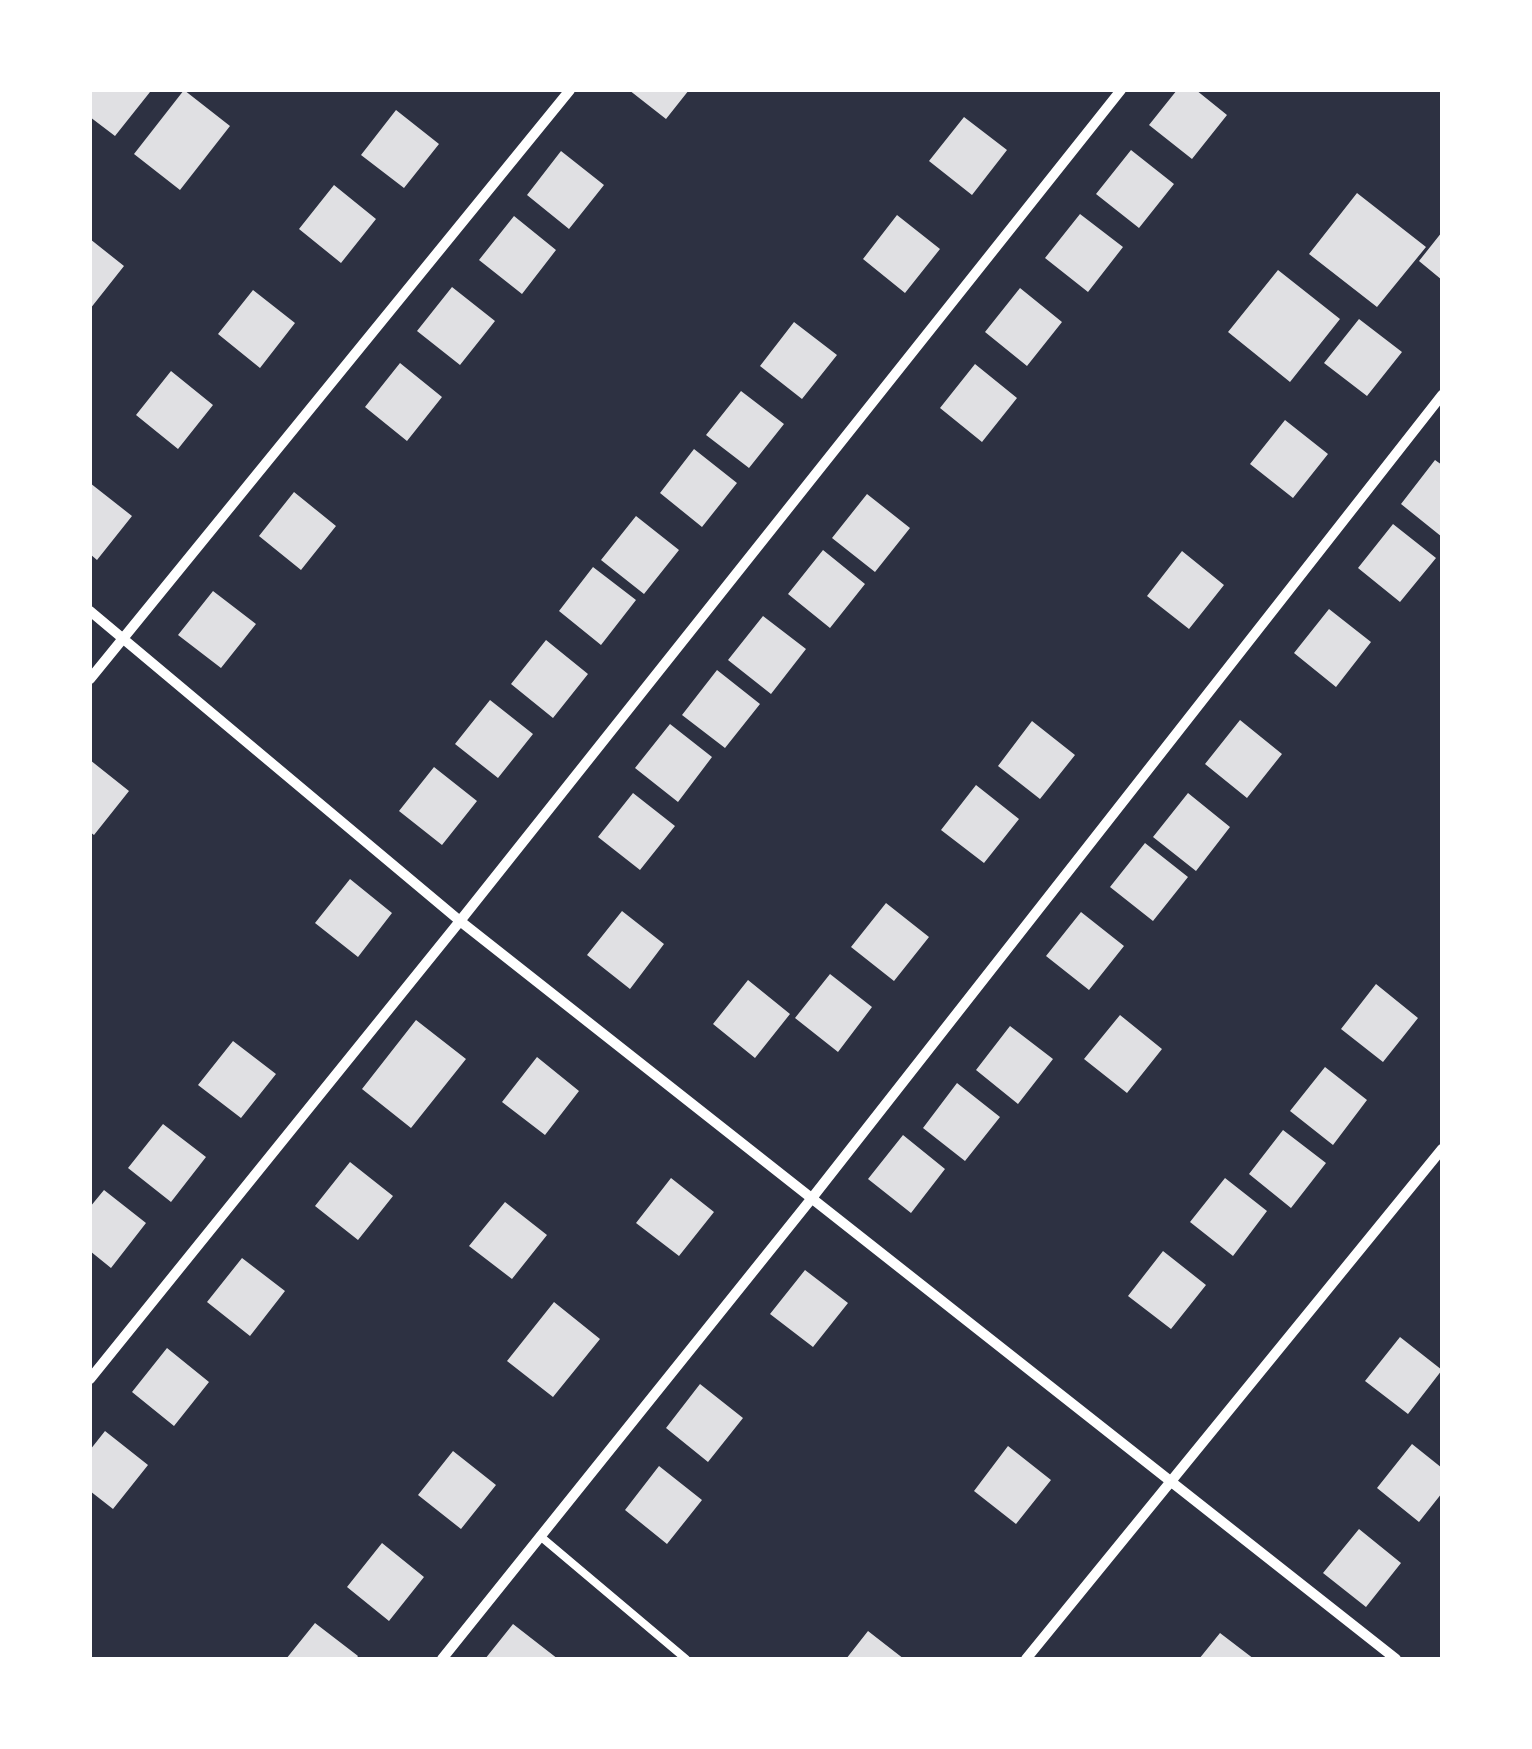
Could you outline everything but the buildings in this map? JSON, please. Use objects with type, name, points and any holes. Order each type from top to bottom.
[{"type":"street","points":[[90,679],[570,90]]},
{"type":"street","points":[[90,1380],[1121,90]]},
{"type":"street","points":[[442,1659],[812,1198],[1442,394]]},
{"type":"street","points":[[90,611],[460,921],[1396,1659]]},
{"type":"street","points":[[1026,1659],[1442,1150]]},
{"type":"lane","points":[[540,1536],[686,1659]]}]
